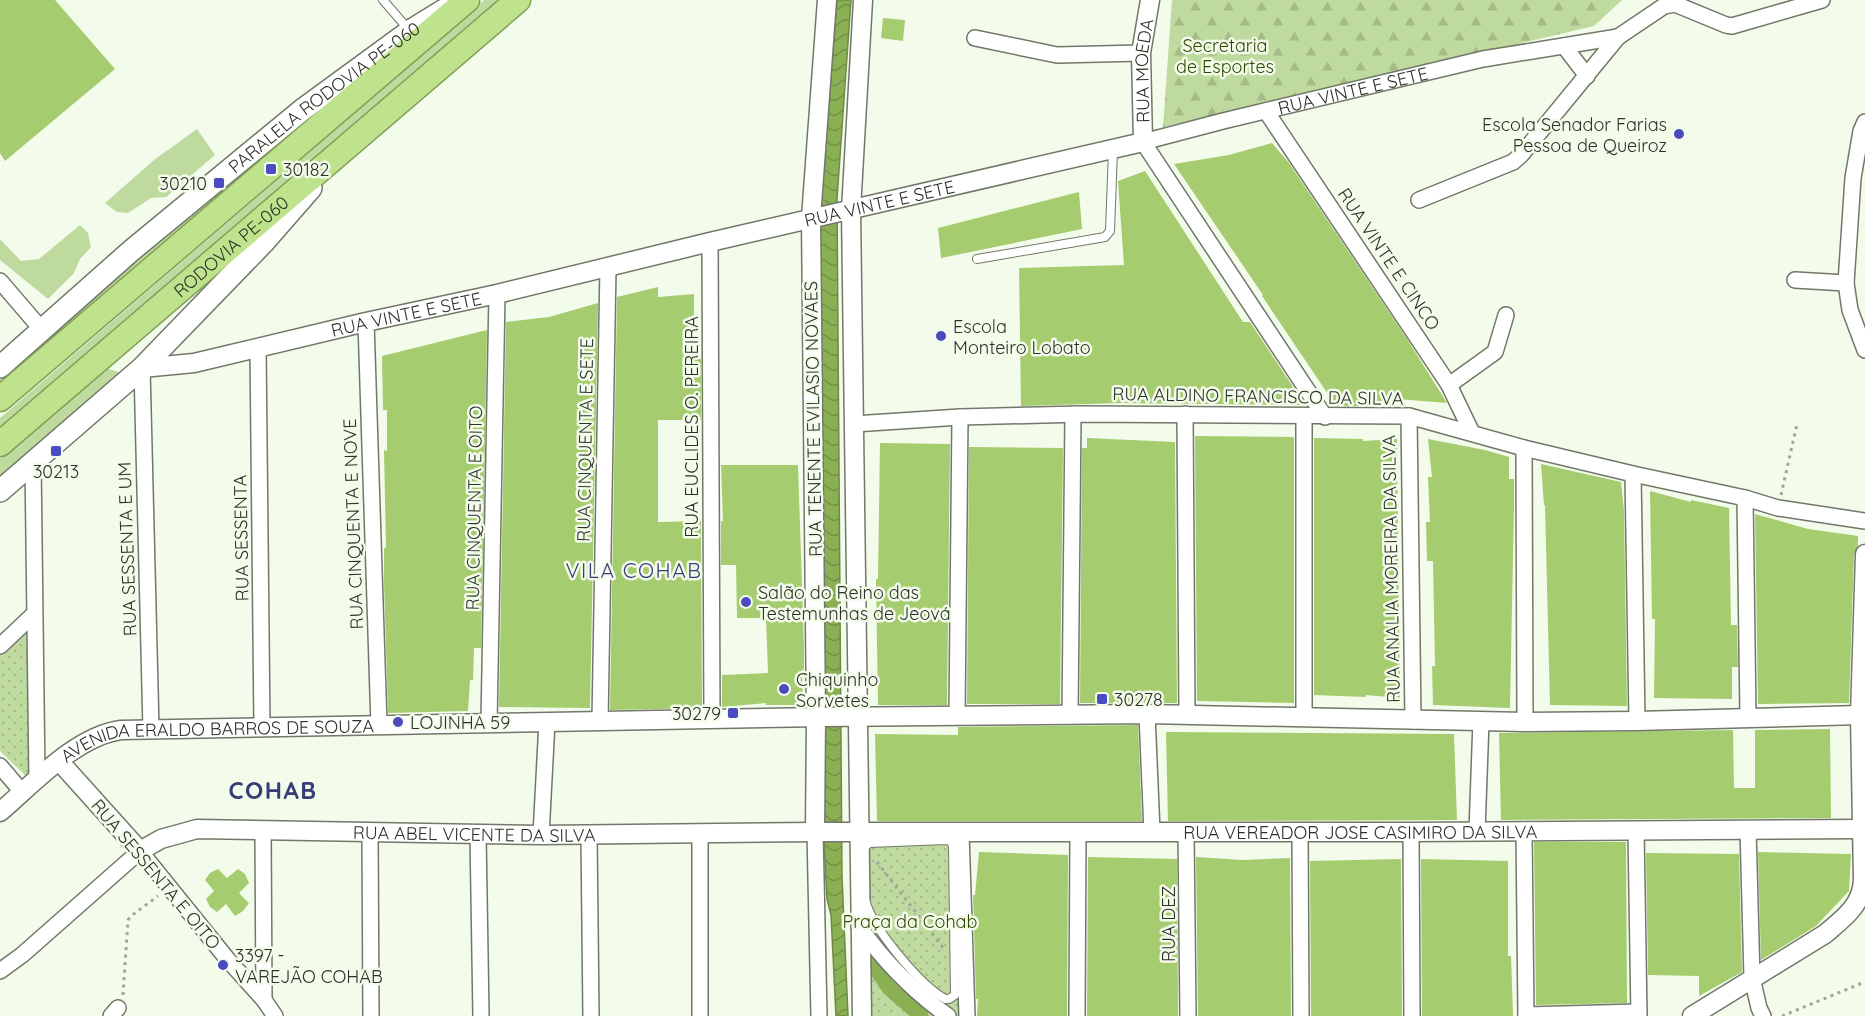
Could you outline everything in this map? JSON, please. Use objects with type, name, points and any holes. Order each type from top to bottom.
[{"type":"highway","name":"RODOVIA PE-060","points":[[0,399],[468,0]]},
{"type":"highway","name":"RODOVIA PE-060","points":[[0,444],[518,0]]},
{"type":"main road","name":"PARALELA RODOVIA PE-060","points":[[0,367],[132,250],[302,110],[410,31],[463,0]]},
{"type":"main road","points":[[0,491],[142,368],[262,243],[344,151]]},
{"type":"street","name":"RUA TENENTE EVILASIO NOVAES","points":[[819,1016],[814,218],[827,0]]},
{"type":"street","points":[[862,1016],[850,717],[854,424],[845,211],[863,0]]},
{"type":"street","name":"RUA MOEDA","points":[[1143,142],[1141,53],[1150,0]]},
{"type":"street","points":[[1419,200],[1513,162],[1618,37],[1664,6],[1675,4],[1732,26],[1822,0]]},
{"type":"street","name":"RUA VINTE E SETE","points":[[142,368],[194,363],[497,294],[710,242],[1113,150],[1223,120],[1483,59],[1618,37]]},
{"type":"street","points":[[975,38],[1057,56],[1141,53]]},
{"type":"street","points":[[1564,46],[1587,75]]},
{"type":"street","name":"RUA VINTE E CINCO","points":[[1266,111],[1449,385],[1472,433]]},
{"type":"street","points":[[1865,122],[1861,131],[1853,178],[1846,283],[1850,310],[1865,350]]},
{"type":"street","points":[[1143,142],[1325,417]]},
{"type":"street","name":"RUA EUCLIDES O. PEREIRA","points":[[710,242],[712,719]]},
{"type":"street","name":"RUA CINQUENTA E SETE","points":[[600,721],[608,267]]},
{"type":"street","points":[[1795,280],[1846,283]]},
{"type":"street","points":[[0,281],[42,330]]},
{"type":"street","name":"RUA CINQUENTA E OITO","points":[[489,723],[497,294]]},
{"type":"street","points":[[1449,385],[1495,352],[1506,315]]},
{"type":"street","name":"RUA CINQUENTA E NOVE","points":[[366,322],[380,725]]},
{"type":"street","name":"RUA SESSENTA","points":[[258,348],[262,727]]},
{"type":"street","name":"RUA SESSENTA E UM","points":[[142,368],[151,729]]},
{"type":"street","points":[[1073,414],[1070,716],[1187,714],[1413,721],[1636,722],[1860,715]]},
{"type":"street","name":"RUA ALDINO FRANCISCO DA SILVA","points":[[854,424],[960,417],[1073,414],[1409,416],[1524,448],[1745,498],[1779,508],[1865,521]]},
{"type":"street","points":[[1185,414],[1187,714]]},
{"type":"street","points":[[1304,416],[1304,718]]},
{"type":"street","name":"RUA ANALIA MOREIRA DA SILVA","points":[[1409,416],[1413,721]]},
{"type":"street","points":[[957,716],[960,417]]},
{"type":"street","points":[[1524,448],[1525,722]]},
{"type":"street","points":[[33,461],[37,780]]},
{"type":"street","points":[[1633,474],[1636,722]]},
{"type":"street","points":[[1745,498],[1748,717]]},
{"type":"street","points":[[1692,1016],[1825,934],[1844,918],[1862,890],[1860,715],[1863,690],[1865,554]]},
{"type":"street","points":[[0,646],[34,614]]},
{"type":"street","points":[[1147,714],[1152,832]]},
{"type":"street","name":"AVENIDA ERALDO BARROS DE SOUZA","points":[[0,812],[59,762],[98,736],[111,731],[712,719],[1070,716]]},
{"type":"street","points":[[1477,831],[1481,721]]},
{"type":"street","points":[[541,835],[547,722]]},
{"type":"street","name":"RUA SESSENTA E OITO","points":[[59,762],[140,851],[275,1016]]},
{"type":"street","points":[[0,766],[23,793]]},
{"type":"street","name":"RUA ABEL VICENTE DA SILVA","points":[[140,851],[161,839],[196,829],[541,835],[818,832]]},
{"type":"street","points":[[1748,829],[1752,978],[1760,1013]]},
{"type":"street","name":"RUA VEREADOR JOSE CASIMIRO DA SILVA","points":[[818,832],[855,837],[1078,832],[1862,829]]},
{"type":"street","points":[[1524,831],[1526,1016],[1638,1014],[1636,830]]},
{"type":"street","points":[[263,831],[264,1000]]},
{"type":"street","points":[[1300,831],[1301,1016]]},
{"type":"street","points":[[1077,1016],[1078,832]]},
{"type":"street","name":"RUA DEZ","points":[[1186,832],[1188,1016]]},
{"type":"street","points":[[1411,832],[1412,1016]]},
{"type":"street","points":[[370,833],[370,1016]]},
{"type":"street","points":[[700,833],[700,1016]]},
{"type":"street","points":[[961,833],[967,1016]]},
{"type":"street","points":[[478,834],[481,1016]]},
{"type":"street","points":[[589,834],[591,1016]]},
{"type":"street","points":[[0,971],[22,956],[140,851]]},
{"type":"street","points":[[859,926],[880,953],[909,983],[948,1016]]},
{"type":"lane","points":[[383,0],[410,31]]},
{"type":"lane","points":[[977,259],[1108,235],[1113,150]]},
{"type":"lane","points":[[855,837],[869,843],[946,840],[952,843],[955,995],[949,999],[945,999],[918,978],[888,940],[866,901],[855,837]]},
{"type":"path","points":[[1779,508],[1797,424]]},
{"type":"path","points":[[855,837],[954,962]]},
{"type":"path","points":[[115,1012],[123,996],[125,983],[128,920],[169,888]]},
{"type":"path","points":[[1782,1016],[1865,984]]},
{"type":"green space","points":[[484,0],[503,0],[0,436],[0,418],[284,174],[430,43]]},
{"type":"green space","name":"Secretaria de Esportes","points":[[1172,0],[1622,0],[1594,26],[1163,127]]},
{"type":"green space","points":[[341,86],[352,92],[0,395],[0,378]]},
{"type":"green space","points":[[197,129],[215,155],[166,197],[151,198],[128,213],[117,212],[105,203],[154,160]]},
{"type":"green space","points":[[80,225],[88,233],[91,247],[80,259],[74,273],[48,299],[0,260],[0,239],[21,261],[39,259]]},
{"type":"green space","points":[[105,368],[125,374],[0,478],[0,458]]},
{"type":"green space","points":[[29,624],[30,780],[0,751],[0,651]]},
{"type":"green space","name":"Praça da Cohab","points":[[953,836],[962,1016],[868,1016],[862,839]]},
{"type":"water","points":[[837,0],[851,0],[837,199],[842,877],[848,1016],[836,1016],[831,915],[827,899],[824,842],[819,225]]},
{"type":"building","points":[[0,0],[55,0],[115,69],[5,161],[0,153]]},
{"type":"building","points":[[883,18],[905,20],[903,41],[881,38]]},
{"type":"building","points":[[1272,143],[1289,163],[1447,403],[1386,398],[1389,403],[1336,406],[1174,164],[1229,155]]},
{"type":"building","points":[[1145,171],[1243,322],[1250,322],[1305,405],[1121,403],[1021,406],[1019,268],[1124,265],[1118,181]]},
{"type":"building","points":[[1079,192],[1082,229],[941,258],[938,228]]},
{"type":"building","points":[[658,287],[658,297],[694,294],[694,359],[701,359],[701,420],[658,420],[658,522],[701,521],[702,708],[610,710],[617,297]]},
{"type":"building","points":[[598,303],[590,708],[499,707],[506,322],[549,317]]},
{"type":"building","points":[[487,330],[481,648],[474,648],[473,680],[470,680],[468,711],[388,713],[384,581],[384,548],[386,548],[384,450],[387,451],[387,410],[383,410],[382,356]]},
{"type":"building","points":[[1195,436],[1294,437],[1294,703],[1197,701]]},
{"type":"building","points":[[1087,438],[1175,442],[1177,703],[1080,703],[1082,448],[1087,448]]},
{"type":"building","points":[[1314,438],[1363,439],[1363,441],[1397,439],[1400,698],[1366,695],[1366,697],[1314,695]]},
{"type":"building","points":[[1428,439],[1509,457],[1509,479],[1514,479],[1510,708],[1433,705],[1432,666],[1435,666],[1433,561],[1427,561],[1426,522],[1430,522],[1428,477],[1432,477]]},
{"type":"building","points":[[880,443],[950,444],[947,705],[878,705],[876,579],[878,579]]},
{"type":"building","points":[[969,447],[1063,448],[1060,704],[967,704]]},
{"type":"building","points":[[1541,464],[1621,482],[1624,511],[1627,706],[1550,705],[1545,505]]},
{"type":"building","points":[[721,465],[798,465],[804,646],[803,705],[766,705],[766,703],[722,707],[722,675],[768,673],[766,618],[737,618],[736,565],[721,565],[721,521],[723,521]]},
{"type":"building","points":[[1650,491],[1691,502],[1691,500],[1729,508],[1731,625],[1737,625],[1738,667],[1732,667],[1732,699],[1654,698],[1655,619],[1652,619]]},
{"type":"building","points":[[1755,514],[1808,529],[1858,536],[1858,546],[1854,554],[1849,703],[1758,704]]},
{"type":"building","points":[[1138,725],[1142,821],[877,821],[875,734],[958,735],[958,727]]},
{"type":"building","points":[[1830,729],[1831,818],[1501,820],[1499,733],[1733,730],[1734,788],[1755,788],[1755,730]]},
{"type":"building","points":[[1166,732],[1454,734],[1457,820],[1168,821]]},
{"type":"building","points":[[1534,842],[1626,842],[1627,1003],[1536,1005]]},
{"type":"building","points":[[979,852],[1068,855],[1067,1016],[977,1016],[973,895],[975,895]]},
{"type":"building","points":[[1758,852],[1851,854],[1849,891],[1816,926],[1761,960]]},
{"type":"building","points":[[1646,853],[1739,854],[1742,972],[1699,996],[1699,976],[1648,975]]},
{"type":"building","points":[[1088,857],[1177,859],[1178,1016],[1087,1016]]},
{"type":"building","points":[[1196,857],[1243,860],[1290,858],[1291,1016],[1198,1016]]},
{"type":"building","points":[[1401,859],[1402,1016],[1311,1016],[1310,861]]},
{"type":"building","points":[[1421,859],[1508,861],[1508,956],[1511,956],[1513,1016],[1422,1016]]},
{"type":"building","points":[[218,869],[227,878],[238,869],[245,874],[249,883],[239,893],[249,903],[235,916],[226,904],[217,912],[210,907],[206,899],[214,891],[205,880],[210,873]]},
{"type":"waterway","points":[[871,962],[889,988],[921,1016]]},
{"type":"place","name":"Escola Senador Farias Pessoa de Queiroz","points":[[1679,134]]},
{"type":"place","name":"30182","points":[[271,169]]},
{"type":"place","name":"30210","points":[[219,183]]},
{"type":"place","name":"Escola Monteiro Lobato","points":[[941,336]]},
{"type":"place","name":"30213","points":[[56,451]]},
{"type":"place","name":"Salão do Reino das Testemunhas de Jeová","points":[[746,602]]},
{"type":"place","name":"Chiquinho Sorvetes","points":[[784,689]]},
{"type":"place","name":"30278","points":[[1102,699]]},
{"type":"place","name":"30279","points":[[733,713]]},
{"type":"place","name":"LOJINHA 59","points":[[398,722]]},
{"type":"place","name":"3397 - VAREJÃO COHAB","points":[[223,965]]},
{"type":"district","name":"VILA COHAB","points":[[634,570]]},
{"type":"district","name":"COHAB","points":[[273,790]]}]
